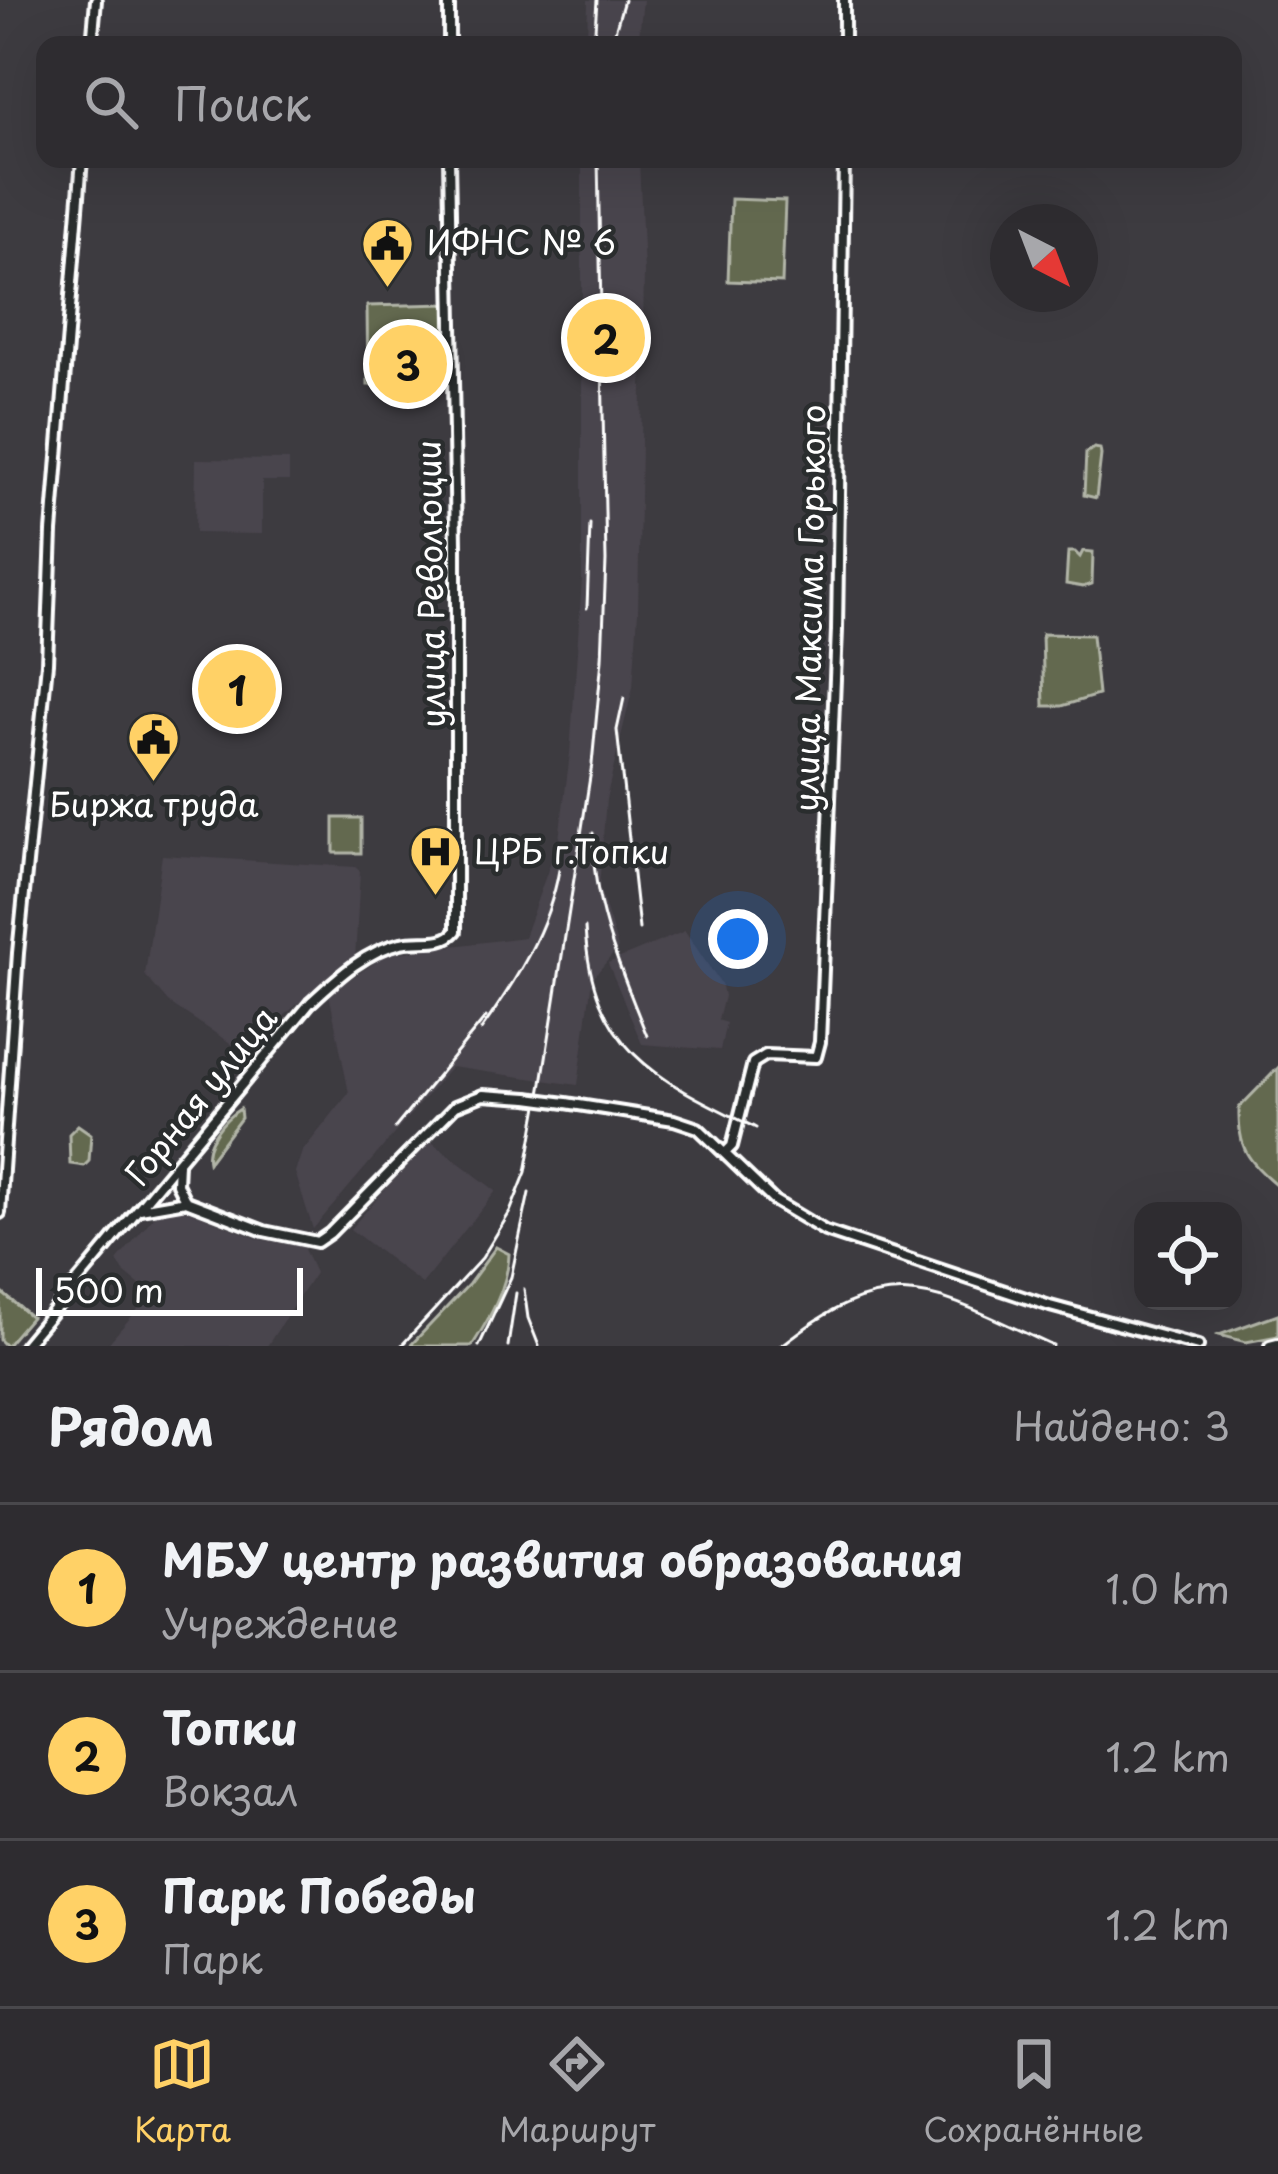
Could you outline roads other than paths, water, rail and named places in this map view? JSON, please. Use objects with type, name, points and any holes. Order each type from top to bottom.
[{"type":"street","points":[[93,36],[96,0]]},
{"type":"street","points":[[449,0],[449,36]]},
{"type":"street","points":[[844,0],[844,36]]},
{"type":"street","points":[[0,1213],[18,952],[47,663],[52,532],[81,168]]},
{"type":"street","name":"улица Революции","points":[[449,168],[456,540],[454,935]]},
{"type":"street","name":"улица Максима Горького","points":[[729,1149],[750,1070],[759,1057],[816,1058],[826,948],[837,630],[844,168]]},
{"type":"street","name":"Горная улица","points":[[24,1346],[294,1019],[327,987],[388,947],[454,935]]},
{"type":"street","points":[[138,1209],[186,1201],[264,1231],[317,1242],[455,1106],[483,1095],[566,1102],[691,1125],[729,1149],[737,1165],[773,1200],[825,1231],[1050,1306],[1198,1346]]},
{"type":"street","points":[[178,1162],[178,1188],[186,1201]]},
{"type":"railway","points":[[595,36],[597,0]]},
{"type":"railway","points":[[614,36],[624,0]]},
{"type":"railway","points":[[401,1346],[482,1258],[510,1212],[526,1172],[542,1083],[592,764],[602,659],[606,561],[598,168]]},
{"type":"railway","points":[[587,608],[590,524]]},
{"type":"railway","points":[[624,698],[617,730],[639,929]]},
{"type":"railway","points":[[593,833],[602,911],[647,1036]]},
{"type":"railway","points":[[481,1030],[539,934],[559,870]]},
{"type":"railway","points":[[585,928],[590,970],[616,1033],[661,1076],[756,1128]]},
{"type":"railway","points":[[395,1128],[486,1017]]},
{"type":"railway","points":[[479,1346],[511,1277],[529,1193]]},
{"type":"railway","points":[[524,1289],[539,1346]]},
{"type":"railway","points":[[781,1346],[820,1318],[886,1292],[945,1299],[1053,1346]]},
{"type":"railway","points":[[508,1346],[516,1293]]},
{"type":"place","name":"ИФНС № 6","points":[[388,289]]},
{"type":"place","name":"Топки","points":[[606,338]]},
{"type":"place","name":"Парк Победы","points":[[408,364]]},
{"type":"place","name":"МБУ центр развития образования","points":[[237,689]]},
{"type":"place","name":"Биржа труда","points":[[154,784]]},
{"type":"place","name":"ЦРБ г.Топки","points":[[435,898]]}]
